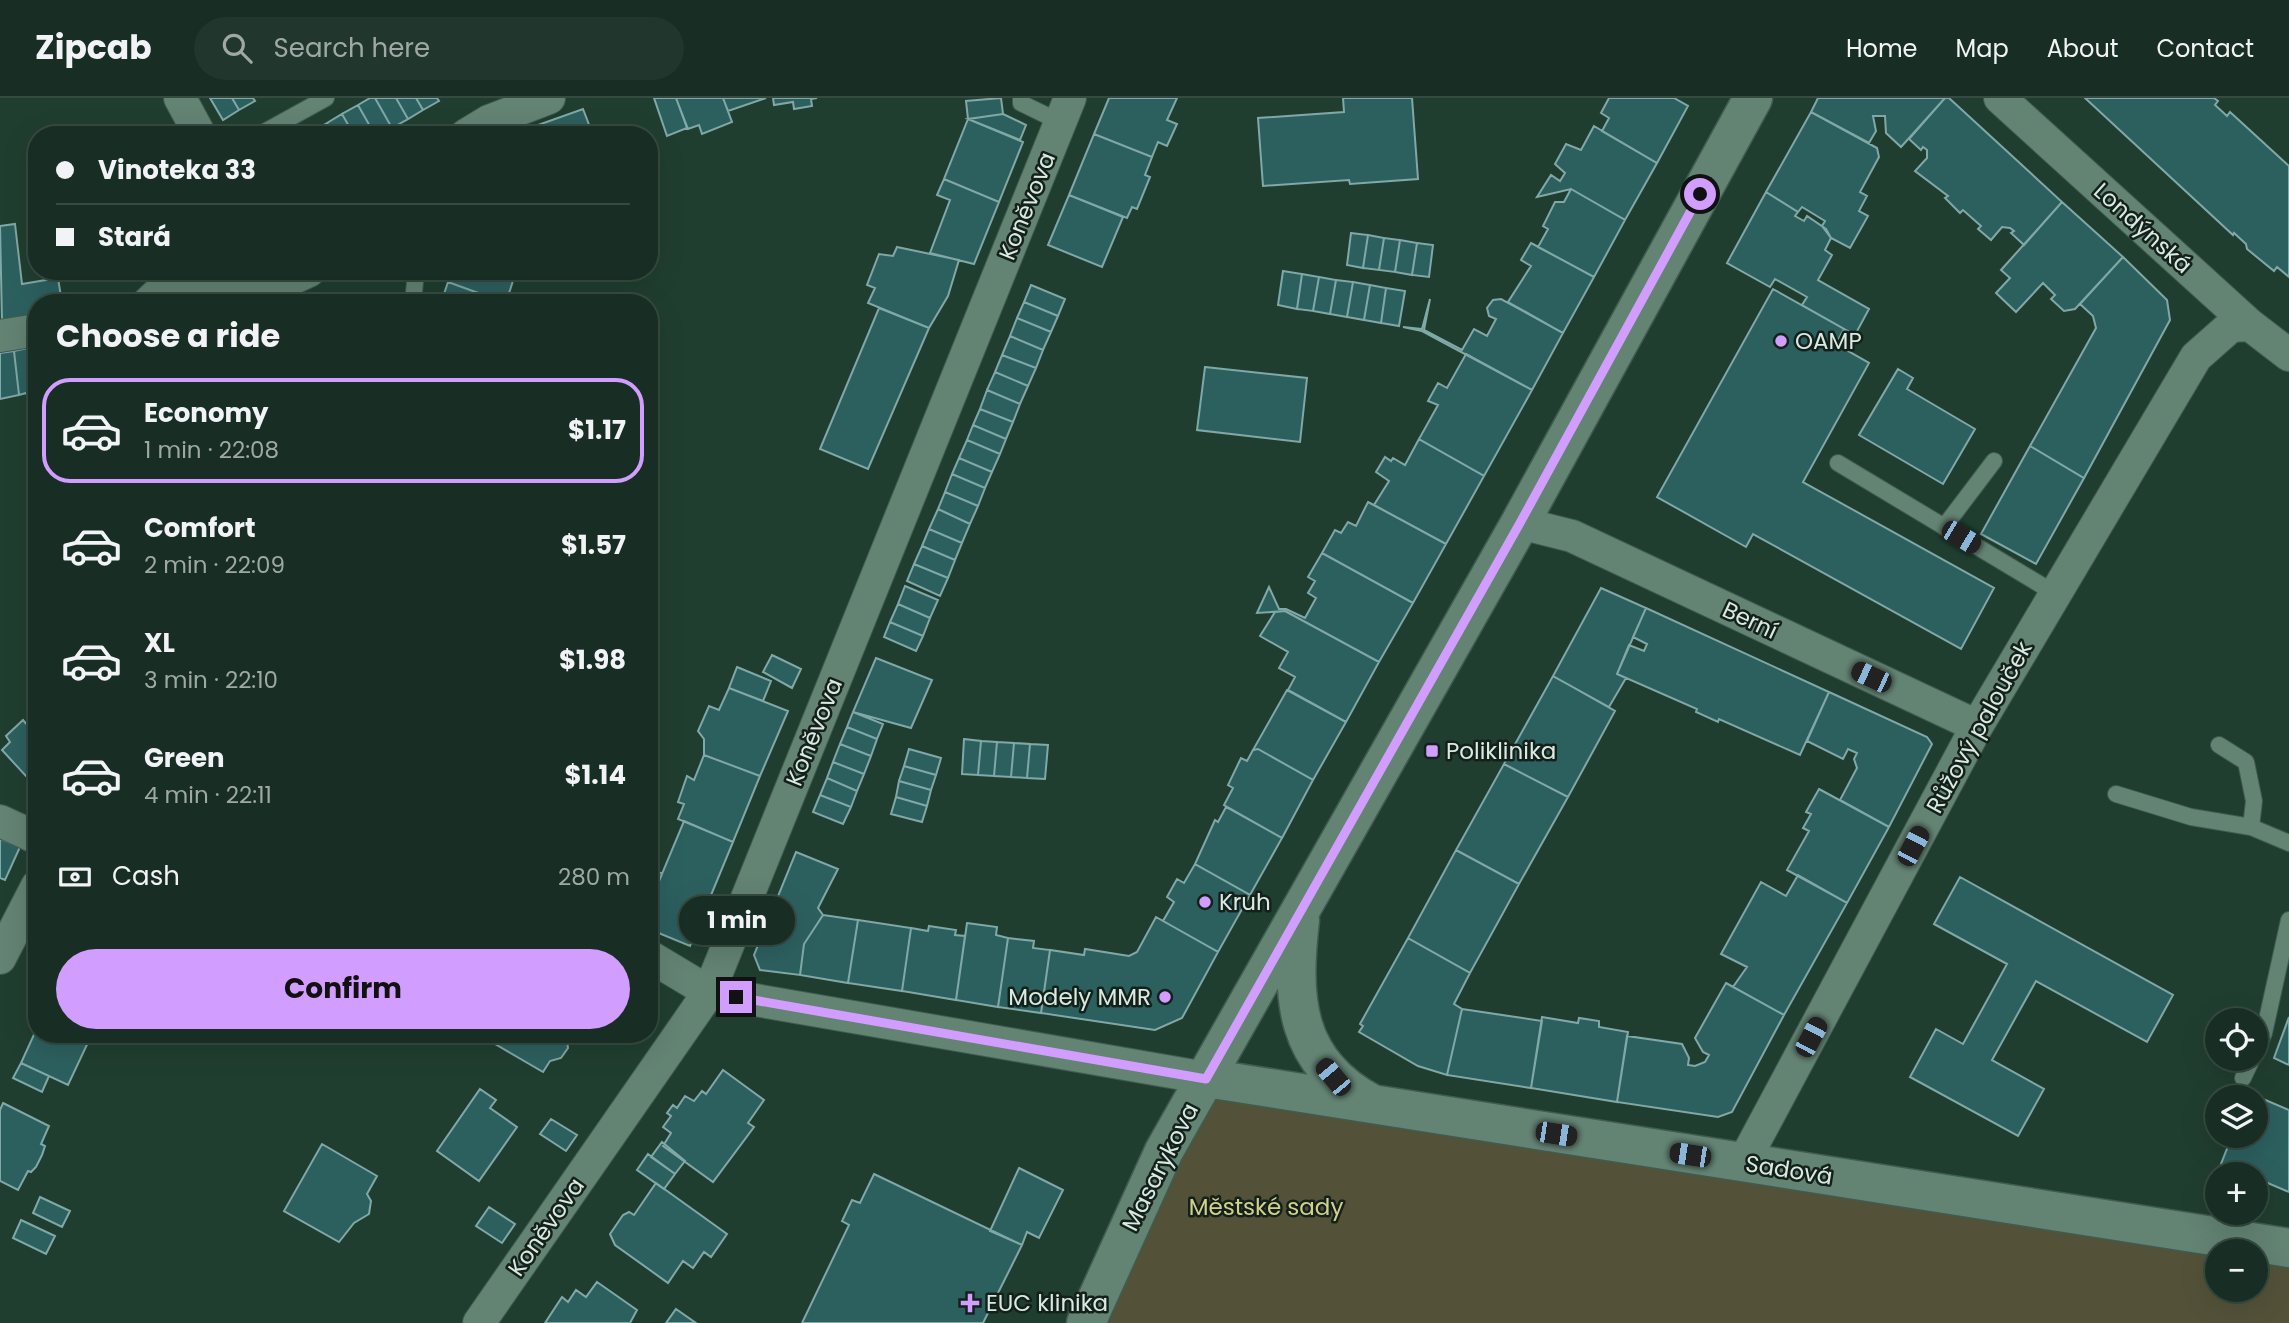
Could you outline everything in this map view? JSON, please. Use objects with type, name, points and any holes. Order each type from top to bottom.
[{"type":"street","points":[[180,98],[195,126]]},
{"type":"street","points":[[481,126],[549,98]]},
{"type":"street","name":"Masarykova","points":[[1086,1323],[1164,1151],[1520,523],[1753,98]]},
{"type":"street","name":"Londýnská","points":[[2000,98],[2250,324],[2289,355]]},
{"type":"street","name":"Koněvova","points":[[479,1323],[709,992],[1065,110]]},
{"type":"street","points":[[157,294],[169,283],[177,280]]},
{"type":"street","points":[[233,294],[289,280]]},
{"type":"street","name":"Růžový palouček","points":[[1743,1163],[1977,726],[2196,357],[2231,326],[2250,324]]},
{"type":"street","points":[[0,336],[28,331]]},
{"type":"street","name":"Berní","points":[[1520,523],[1572,536],[1977,726]]},
{"type":"street","points":[[0,821],[28,834]]},
{"type":"street","points":[[0,958],[28,904]]},
{"type":"street","points":[[1302,909],[1296,980],[1300,1017],[1306,1036],[1317,1058],[1333,1077],[1353,1093],[1376,1105]]},
{"type":"street","points":[[658,961],[709,992],[1206,1079]]},
{"type":"street","name":"Sadová","points":[[1206,1079],[2289,1248]]},
{"type":"lane","points":[[275,126],[326,98]]},
{"type":"lane","points":[[1021,98],[1021,103],[1065,110]]},
{"type":"lane","points":[[1944,527],[1994,461]]},
{"type":"lane","points":[[1838,463],[2056,594]]},
{"type":"lane","points":[[2218,745],[2246,762],[2254,801],[2251,827]]},
{"type":"lane","points":[[2116,794],[2191,817],[2251,827],[2289,843]]},
{"type":"lane","points":[[2268,1015],[2289,920]]},
{"type":"lane","points":[[2243,1077],[2246,1071]]},
{"type":"green space","name":"Městské sady","points":[[1206,1078],[2232,1239],[2205,1239],[2205,1302],[2268,1302],[2268,1245],[2289,1248],[2289,1323],[1086,1323]]},
{"type":"building","points":[[210,98],[232,98],[239,110],[223,120]]},
{"type":"building","points":[[232,98],[253,98],[255,101],[239,110]]},
{"type":"building","points":[[375,98],[391,126],[370,126],[358,105]]},
{"type":"building","points":[[375,98],[396,98],[408,119],[391,126]]},
{"type":"building","points":[[396,98],[416,98],[423,110],[408,119]]},
{"type":"building","points":[[416,98],[437,98],[439,101],[423,110]]},
{"type":"building","points":[[654,98],[676,98],[687,128],[667,136]]},
{"type":"building","points":[[676,98],[723,98],[732,122],[702,134],[699,125],[688,129]]},
{"type":"building","points":[[723,98],[766,98],[728,111]]},
{"type":"building","points":[[773,98],[817,98],[811,99],[812,106],[794,109],[793,102],[774,105]]},
{"type":"building","points":[[1001,98],[1003,114],[968,119],[966,101]]},
{"type":"building","points":[[1109,98],[1177,98],[1167,120],[1177,124],[1167,146],[1158,142],[1152,157],[1094,134]]},
{"type":"building","points":[[1343,98],[1412,98],[1418,179],[1350,184],[1349,180],[1263,186],[1258,118],[1344,112]]},
{"type":"building","points":[[1609,98],[1674,98],[1688,106],[1657,163],[1602,131],[1609,118],[1601,113]]},
{"type":"building","points":[[1818,98],[1945,98],[1901,147],[1886,133],[1885,116],[1873,116],[1876,131],[1869,143],[1811,112]]},
{"type":"building","points":[[1945,98],[1949,98],[2062,202],[2024,245],[2011,233],[2014,231],[2010,228],[2002,227],[1991,240],[1978,229],[1981,226],[1963,210],[1960,213],[1945,198],[1948,196],[1915,171],[1927,158],[1927,150],[1923,147],[1921,150],[1909,139]]},
{"type":"building","points":[[2085,98],[2214,98],[2218,101],[2215,105],[2227,116],[2230,112],[2289,166],[2289,277],[2277,267],[2274,271],[2247,249],[2246,244]]},
{"type":"building","points":[[358,105],[370,126],[349,126],[342,114]]},
{"type":"building","points":[[583,109],[590,126],[535,126]]},
{"type":"building","points":[[1811,112],[1877,148],[1879,157],[1860,192],[1867,196],[1859,211],[1868,216],[1850,248],[1831,238],[1822,226],[1825,221],[1802,207],[1798,212],[1766,192]]},
{"type":"building","points":[[342,114],[349,126],[329,126],[327,123]]},
{"type":"building","points":[[1003,114],[1026,125],[1020,140],[968,119]]},
{"type":"building","points":[[968,119],[1023,142],[999,202],[944,179]]},
{"type":"building","points":[[1594,126],[1657,163],[1625,220],[1571,189],[1537,197],[1551,175],[1560,181],[1565,173],[1555,164],[1566,144],[1581,150]]},
{"type":"building","points":[[1094,134],[1152,157],[1145,175],[1150,177],[1137,209],[1132,207],[1127,218],[1069,195]]},
{"type":"building","points":[[944,179],[999,202],[974,264],[930,253],[950,200],[937,195]]},
{"type":"building","points":[[1571,189],[1625,220],[1594,277],[1538,247],[1548,229],[1543,226],[1555,202],[1564,202]]},
{"type":"building","points":[[1766,192],[1798,212],[1795,216],[1804,221],[1807,216],[1826,229],[1831,238],[1825,250],[1832,255],[1818,280],[1869,309],[1855,335],[1802,305],[1807,297],[1775,279],[1770,287],[1727,263]]},
{"type":"building","points":[[1069,195],[1123,217],[1102,267],[1048,245]]},
{"type":"building","points":[[2062,202],[2123,257],[2075,309],[2064,311],[2051,299],[2055,295],[2043,283],[2016,312],[1996,293],[2010,278],[2001,270]]},
{"type":"building","points":[[15,224],[22,284],[58,280],[61,294],[28,294],[28,317],[2,322],[0,226]]},
{"type":"building","points":[[1351,233],[1368,235],[1363,268],[1347,265]]},
{"type":"building","points":[[1368,235],[1384,238],[1379,270],[1363,268]]},
{"type":"building","points":[[1384,238],[1400,240],[1395,272],[1379,270]]},
{"type":"building","points":[[1400,240],[1417,243],[1412,275],[1395,272]]},
{"type":"building","points":[[1417,243],[1433,245],[1429,277],[1412,275]]},
{"type":"building","points":[[1531,243],[1594,277],[1563,333],[1508,302],[1531,266],[1521,260]]},
{"type":"building","points":[[897,247],[959,260],[948,296],[929,328],[868,303],[875,288],[867,285],[879,254],[893,256]]},
{"type":"building","points":[[2123,257],[2167,300],[2170,320],[2084,478],[2030,446],[2096,328],[2093,316],[2080,304]]},
{"type":"building","points":[[1283,271],[1302,274],[1297,309],[1278,305]]},
{"type":"building","points":[[1302,274],[1319,277],[1313,311],[1297,309]]},
{"type":"building","points":[[1319,277],[1336,280],[1330,314],[1313,311]]},
{"type":"building","points":[[513,280],[509,294],[481,294],[448,282]]},
{"type":"building","points":[[1336,280],[1353,282],[1347,317],[1330,314]]},
{"type":"building","points":[[448,282],[481,294],[444,294]]},
{"type":"building","points":[[1353,282],[1370,285],[1364,320],[1347,317]]},
{"type":"building","points":[[1031,285],[1065,299],[1058,316],[1024,302]]},
{"type":"building","points":[[1370,285],[1386,288],[1381,323],[1364,320]]},
{"type":"building","points":[[1386,288],[1405,291],[1399,326],[1381,323]]},
{"type":"building","points":[[1773,289],[1844,329],[1836,344],[1869,363],[1803,482],[1994,588],[1961,649],[1753,534],[1746,547],[1657,497]]},
{"type":"building","points":[[1430,299],[1424,330],[1462,350],[1474,329],[1487,336],[1496,319],[1489,316],[1487,308],[1493,300],[1501,299],[1563,333],[1532,390],[1422,331],[1403,327],[1422,329]]},
{"type":"building","points":[[1024,302],[1058,316],[1051,332],[1017,318]]},
{"type":"building","points":[[879,308],[929,328],[868,469],[820,449]]},
{"type":"building","points":[[1017,318],[1051,332],[1043,350],[1010,336]]},
{"type":"building","points":[[1010,336],[1043,350],[1036,368],[1002,355]]},
{"type":"building","points":[[28,348],[28,398],[26,393],[19,395],[14,351]]},
{"type":"building","points":[[14,351],[19,395],[0,399],[0,353]]},
{"type":"building","points":[[1466,354],[1532,390],[1484,476],[1419,439],[1438,405],[1428,401],[1438,383],[1447,388]]},
{"type":"building","points":[[1002,355],[1036,368],[1028,386],[995,372]]},
{"type":"building","points":[[1205,367],[1307,378],[1300,442],[1197,430]]},
{"type":"building","points":[[1898,369],[1913,378],[1907,389],[1975,429],[1943,484],[1859,435]]},
{"type":"building","points":[[995,372],[1028,386],[1020,404],[987,390]]},
{"type":"building","points":[[987,390],[1020,404],[1013,422],[980,409]]},
{"type":"building","points":[[980,409],[1013,422],[1006,439],[973,425]]},
{"type":"building","points":[[973,425],[1006,439],[1000,454],[967,440]]},
{"type":"building","points":[[1419,439],[1484,476],[1446,544],[1374,505],[1389,481],[1376,472],[1385,457],[1405,465]]},
{"type":"building","points":[[967,440],[1000,454],[992,472],[959,458]]},
{"type":"building","points":[[2030,446],[2084,478],[2036,564],[1981,534]]},
{"type":"building","points":[[959,458],[992,472],[985,488],[952,474]]},
{"type":"building","points":[[952,474],[985,488],[978,506],[945,492]]},
{"type":"building","points":[[945,492],[978,506],[970,524],[938,509]]},
{"type":"building","points":[[1368,502],[1446,544],[1413,603],[1322,553],[1335,530],[1341,533],[1348,522],[1356,526]]},
{"type":"building","points":[[938,509],[970,524],[962,543],[929,529]]},
{"type":"building","points":[[929,529],[962,543],[955,560],[922,546]]},
{"type":"building","points":[[922,546],[955,560],[948,578],[914,564]]},
{"type":"building","points":[[1322,553],[1413,603],[1379,662],[1285,611],[1257,613],[1269,587],[1279,609],[1286,609],[1305,618],[1316,598],[1308,593],[1315,581],[1308,577]]},
{"type":"building","points":[[914,564],[948,578],[940,596],[907,581]]},
{"type":"building","points":[[905,586],[938,600],[930,618],[898,604]]},
{"type":"building","points":[[1601,588],[1646,608],[1617,674],[1626,678],[1609,707],[1553,676]]},
{"type":"building","points":[[898,604],[930,618],[923,636],[890,622]]},
{"type":"building","points":[[1646,608],[1829,692],[1800,755],[1719,719],[1718,722],[1696,712],[1697,709],[1617,674],[1629,645],[1644,651],[1647,644],[1633,637]]},
{"type":"building","points":[[1285,611],[1379,662],[1346,722],[1288,690],[1295,677],[1279,668],[1288,652],[1260,636],[1275,612]]},
{"type":"building","points":[[890,622],[923,636],[916,651],[884,637]]},
{"type":"building","points":[[772,655],[801,669],[792,688],[763,672]]},
{"type":"building","points":[[876,658],[932,680],[911,728],[853,712]]},
{"type":"building","points":[[737,667],[771,681],[763,701],[729,688]]},
{"type":"building","points":[[1553,676],[1615,711],[1568,797],[1504,764]]},
{"type":"building","points":[[729,688],[788,711],[760,776],[704,755],[704,739],[698,731],[709,706],[719,710]]},
{"type":"building","points":[[1287,690],[1346,722],[1313,780],[1258,749],[1253,750]]},
{"type":"building","points":[[1829,692],[1927,737],[1932,744],[1889,827],[1840,800],[1857,768],[1854,759],[1857,753],[1848,749],[1843,759],[1807,741]]},
{"type":"building","points":[[853,712],[883,724],[877,739],[847,727]]},
{"type":"building","points":[[23,720],[28,726],[28,778],[2,750],[10,742],[6,736]]},
{"type":"building","points":[[847,727],[877,739],[871,756],[840,744]]},
{"type":"building","points":[[964,739],[981,741],[978,775],[962,774]]},
{"type":"building","points":[[981,741],[997,742],[994,776],[978,775]]},
{"type":"building","points":[[997,742],[1014,743],[1011,777],[994,776]]},
{"type":"building","points":[[1014,743],[1030,744],[1027,778],[1011,777]]},
{"type":"building","points":[[840,744],[871,756],[864,774],[833,762]]},
{"type":"building","points":[[1030,744],[1048,745],[1045,779],[1027,778]]},
{"type":"building","points":[[909,749],[941,758],[936,775],[904,766]]},
{"type":"building","points":[[1258,749],[1313,780],[1282,838],[1224,805],[1233,788],[1228,785],[1241,758],[1247,761],[1253,750]]},
{"type":"building","points":[[704,755],[760,776],[733,842],[678,819],[684,804],[678,802],[687,776],[694,780]]},
{"type":"building","points":[[833,762],[864,774],[857,791],[827,778]]},
{"type":"building","points":[[1504,764],[1568,797],[1519,884],[1456,850]]},
{"type":"building","points":[[904,766],[936,775],[931,790],[899,781]]},
{"type":"building","points":[[827,778],[857,791],[851,807],[820,795]]},
{"type":"building","points":[[899,781],[931,790],[927,806],[896,797]]},
{"type":"building","points":[[1819,789],[1889,827],[1847,903],[1787,870],[1809,831],[1803,828],[1811,814],[1806,812]]},
{"type":"building","points":[[820,795],[851,807],[843,824],[813,812]]},
{"type":"building","points":[[896,797],[927,806],[922,822],[891,814]]},
{"type":"building","points":[[1226,807],[1282,838],[1250,895],[1195,864],[1215,820],[1218,822]]},
{"type":"building","points":[[684,821],[733,842],[690,946],[658,933],[658,883]]},
{"type":"building","points":[[0,839],[20,847],[5,880],[0,878]]},
{"type":"building","points":[[1456,850],[1519,884],[1470,973],[1408,938]]},
{"type":"building","points":[[796,852],[838,869],[818,908],[823,915],[804,944],[800,975],[760,970],[754,955]]},
{"type":"building","points":[[1195,864],[1250,895],[1218,952],[1163,921],[1174,902],[1167,897],[1177,879],[1184,883]]},
{"type":"building","points":[[1798,875],[1847,903],[1784,1015],[1733,987],[1747,967],[1721,954],[1761,882],[1786,896]]},
{"type":"building","points":[[1960,877],[2173,995],[2147,1042],[2036,981],[1992,1060],[2044,1089],[2018,1136],[1910,1077],[1936,1029],[1963,1044],[2007,964],[1934,924]]},
{"type":"building","points":[[823,915],[858,920],[848,983],[800,975],[804,944]]},
{"type":"building","points":[[1156,917],[1218,952],[1182,1018],[1155,1030],[1041,1013],[1050,950],[1084,955],[1085,949],[1129,956],[1137,952]]},
{"type":"building","points":[[858,920],[911,928],[902,991],[848,983]]},
{"type":"building","points":[[967,923],[997,927],[996,935],[1008,938],[998,1007],[956,1000]]},
{"type":"building","points":[[929,926],[956,930],[955,935],[965,936],[956,1000],[902,991],[911,928],[928,931]]},
{"type":"building","points":[[1008,938],[1034,941],[1033,948],[1050,950],[1041,1013],[998,1007]]},
{"type":"building","points":[[1408,938],[1470,973],[1454,1004],[1462,1009],[1447,1075],[1418,1066],[1359,1032],[1363,1026],[1360,1024]]},
{"type":"building","points":[[1726,983],[1784,1015],[1732,1112],[1718,1117],[1617,1102],[1627,1036],[1682,1044],[1689,1058],[1688,1065],[1695,1066],[1705,1062],[1709,1055],[1703,1052],[1695,1038]]},
{"type":"building","points":[[1462,1009],[1542,1021],[1531,1088],[1447,1075]]},
{"type":"building","points":[[1542,1017],[1578,1023],[1579,1018],[1599,1021],[1599,1027],[1628,1032],[1617,1102],[1531,1088]]},
{"type":"building","points":[[2289,1017],[2289,1065],[2274,1058]]},
{"type":"building","points":[[30,1043],[88,1043],[68,1085],[21,1063]]},
{"type":"building","points":[[567,1043],[568,1048],[561,1058],[550,1061],[543,1072],[495,1044]]},
{"type":"building","points":[[21,1063],[49,1076],[42,1092],[13,1078]]},
{"type":"building","points":[[723,1070],[764,1100],[748,1123],[754,1127],[713,1182],[663,1146],[671,1133],[663,1127],[671,1116],[667,1113],[673,1105],[677,1108],[685,1096],[694,1101],[702,1091],[706,1094]]},
{"type":"building","points":[[480,1089],[496,1100],[490,1108],[517,1127],[479,1181],[437,1151]]},
{"type":"building","points":[[2268,1101],[2289,1110],[2289,1192],[2268,1183],[2268,1162],[2222,1162],[2227,1148],[2268,1148]]},
{"type":"building","points":[[3,1103],[49,1126],[41,1144],[45,1146],[42,1155],[36,1167],[31,1172],[28,1171],[18,1190],[0,1181],[0,1110]]},
{"type":"building","points":[[551,1119],[577,1135],[566,1151],[540,1134]]},
{"type":"building","points":[[662,1142],[685,1161],[675,1174],[651,1157]]},
{"type":"building","points":[[322,1144],[377,1176],[367,1194],[371,1201],[369,1214],[354,1223],[339,1242],[284,1211]]},
{"type":"building","points":[[648,1154],[675,1174],[664,1189],[637,1170]]},
{"type":"building","points":[[1019,1168],[1063,1190],[1039,1238],[1027,1232],[1022,1245],[990,1231]]},
{"type":"building","points":[[874,1174],[1022,1245],[983,1323],[802,1323],[849,1225],[842,1221],[852,1200],[860,1203]]},
{"type":"building","points":[[656,1183],[727,1234],[711,1257],[704,1252],[693,1268],[683,1261],[668,1283],[615,1245],[610,1234],[623,1215],[629,1212],[634,1215]]},
{"type":"building","points":[[40,1197],[70,1211],[62,1227],[33,1213]]},
{"type":"building","points":[[489,1207],[515,1224],[502,1243],[476,1226]]},
{"type":"building","points":[[21,1220],[55,1236],[46,1254],[13,1238]]},
{"type":"building","points":[[597,1282],[637,1310],[630,1323],[545,1323],[562,1297],[568,1302],[576,1290],[586,1297]]},
{"type":"building","points":[[676,1309],[696,1323],[666,1323]]},
{"type":"place","name":"OAMP","points":[[1781,341]]},
{"type":"place","name":"Poliklinika","points":[[1432,751]]},
{"type":"place","name":"Kruh","points":[[1205,902]]},
{"type":"place","name":"Modely MMR","points":[[1165,997]]},
{"type":"place","name":"EUC klinika","points":[[970,1303]]},
{"type":"route","points":[[736,997],[1206,1079],[1520,523],[1700,194]]}]
